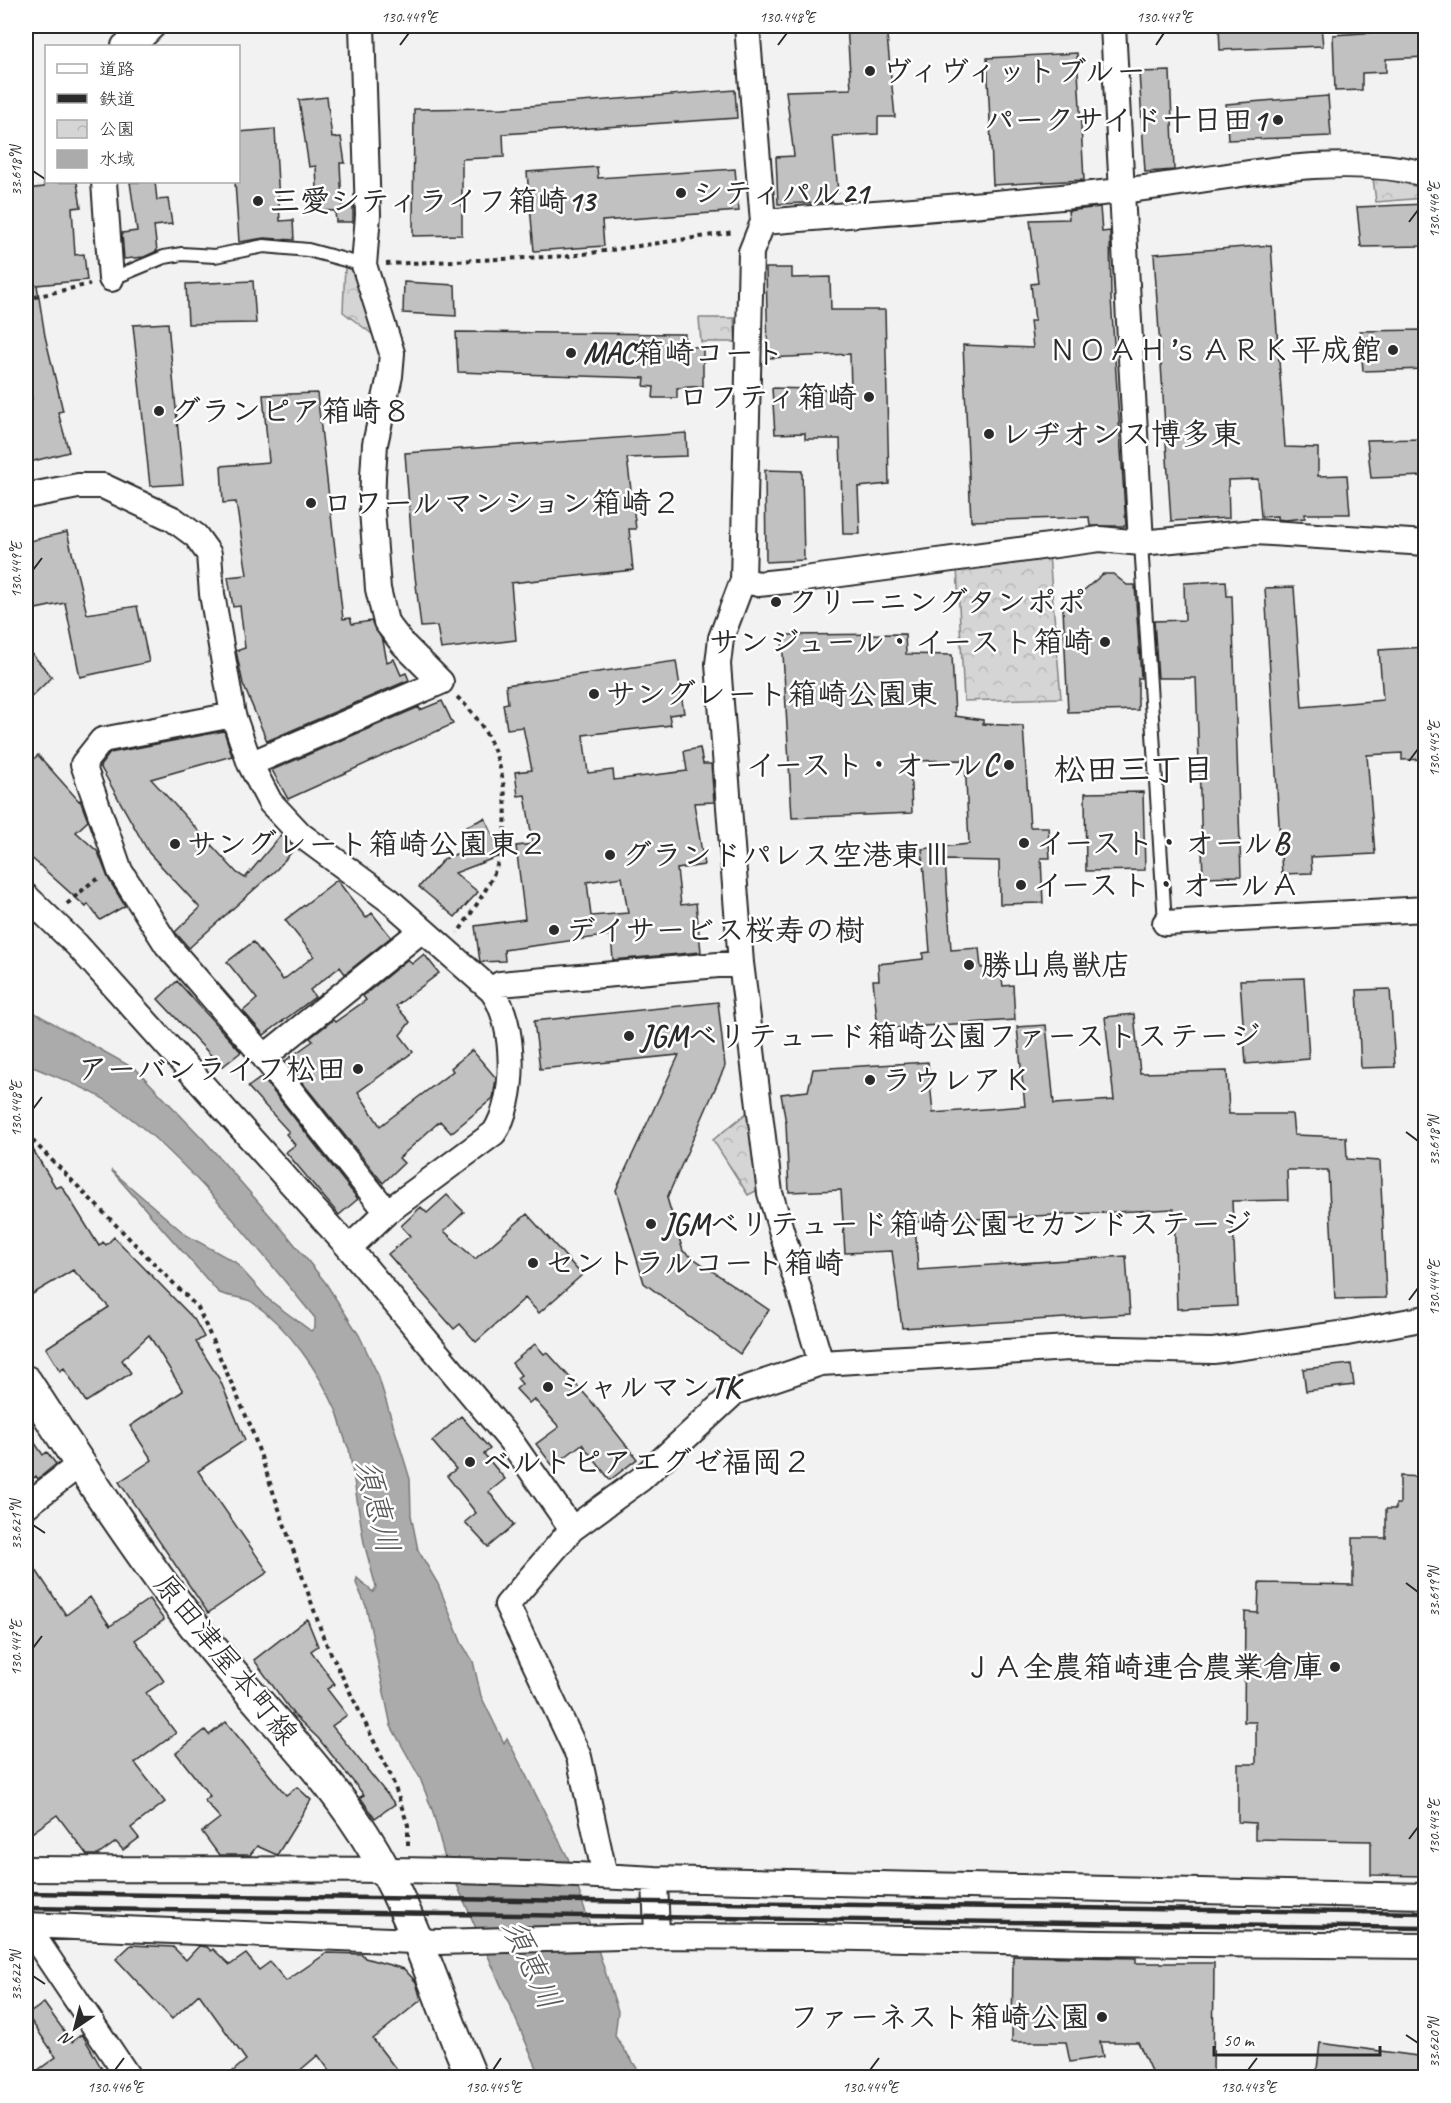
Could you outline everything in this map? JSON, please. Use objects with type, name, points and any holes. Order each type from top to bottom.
[{"type":"street","points":[[126,45],[142,37],[153,26]]},
{"type":"street","points":[[250,764],[441,682],[403,644],[386,622],[378,589],[372,510],[373,476],[375,444],[390,376],[392,353],[364,265],[368,215],[362,26]]},
{"type":"street","points":[[747,26],[763,222],[751,252],[743,580],[721,638],[718,664],[741,963],[770,1193],[821,1363]]},
{"type":"street","points":[[1113,26],[1120,191],[1141,543]]},
{"type":"street","points":[[763,222],[1120,191],[1317,165],[1404,168],[1425,174]]},
{"type":"street","points":[[104,183],[111,279]]},
{"type":"street","points":[[26,496],[78,486],[103,486],[172,519],[196,536],[209,554],[212,594],[233,715],[250,764],[270,802],[292,827],[389,900],[492,991],[502,1004],[511,1065],[509,1101],[504,1120],[494,1133],[387,1212],[349,1248]]},
{"type":"street","points":[[743,580],[758,584],[797,580],[1100,539],[1141,543],[1255,532],[1425,543]]},
{"type":"street","points":[[233,715],[102,740],[83,764],[120,871],[167,945],[264,1057],[387,1212]]},
{"type":"street","points":[[26,896],[51,919],[349,1248],[510,1440],[572,1529]]},
{"type":"street","points":[[1165,922],[1425,909]]},
{"type":"street","points":[[264,1057],[422,930]]},
{"type":"street","points":[[492,991],[500,984],[741,963]]},
{"type":"street","points":[[605,1876],[579,1756],[507,1605],[572,1529],[641,1479],[735,1392],[821,1363],[1069,1347],[1213,1351],[1347,1333],[1425,1318]]},
{"type":"street","name":"原田津屋本町線","points":[[26,1381],[80,1464],[193,1624],[326,1783],[363,1833],[397,1871],[429,1941],[463,2074]]},
{"type":"street","points":[[26,1506],[80,1464]]},
{"type":"street","points":[[26,1869],[577,1874],[655,1879],[1425,1896]]},
{"type":"street","points":[[655,1879],[657,1936]]},
{"type":"street","points":[[26,1925],[429,1941],[604,1940],[657,1936],[1425,1946]]},
{"type":"street","points":[[26,1925],[129,2078]]},
{"type":"lane","points":[[111,279],[164,257],[182,254],[215,256],[264,246],[308,250],[364,265]]},
{"type":"lane","points":[[1141,543],[1165,922]]},
{"type":"path","points":[[364,265],[462,258],[570,256],[746,230],[763,222]]},
{"type":"path","points":[[26,299],[111,279]]},
{"type":"path","points":[[441,682],[472,710],[492,744],[506,785],[506,816],[501,853],[486,889],[446,951]]},
{"type":"path","points":[[51,919],[93,881],[120,871]]},
{"type":"path","points":[[26,1134],[198,1308],[250,1425],[324,1639],[391,1776],[408,1825],[397,1871]]},
{"type":"green space","points":[[1373,178],[1392,180],[1425,189],[1425,198],[1376,202]]},
{"type":"green space","points":[[345,264],[358,272],[380,340],[343,312]]},
{"type":"green space","points":[[699,318],[734,318],[736,342],[701,342]]},
{"type":"green space","points":[[1049,555],[1061,698],[964,701],[957,567]]},
{"type":"green space","points":[[748,1112],[758,1190],[748,1195],[713,1140]]},
{"type":"water","name":"須恵川","points":[[26,1008],[137,1070],[204,1140],[287,1235],[325,1282],[359,1335],[378,1375],[410,1479],[411,1515],[418,1550],[438,1584],[462,1644],[473,1661],[481,1696],[504,1743],[507,1738],[568,1858],[618,2011],[615,2036],[643,2077],[541,2077],[444,1855],[433,1812],[420,1778],[391,1726],[366,1606],[356,1583],[357,1578],[373,1592],[376,1587],[364,1543],[349,1449],[336,1410],[311,1365],[278,1324],[252,1302],[218,1292],[111,1170],[186,1235],[235,1262],[268,1299],[311,1331],[315,1327],[315,1318],[195,1177],[141,1126],[93,1093],[26,1064]]},
{"type":"building","points":[[847,26],[886,26],[895,117],[878,117],[878,134],[833,136],[838,193],[831,194],[832,202],[778,204],[776,157],[794,156],[786,91],[851,89]]},
{"type":"building","points":[[1219,26],[1321,26],[1323,46],[1220,50]]},
{"type":"building","points":[[1391,26],[1425,26],[1425,57],[1386,59],[1386,72],[1362,73],[1362,90],[1335,91],[1333,35],[1392,31]]},
{"type":"building","points":[[1077,53],[1084,180],[993,185],[987,58]]},
{"type":"building","points":[[1170,71],[1174,170],[1145,172],[1139,72]]},
{"type":"building","points":[[735,90],[737,118],[503,134],[504,157],[462,159],[462,235],[413,236],[414,109],[503,108]]},
{"type":"building","name":"パークサイド十日田1","points":[[1328,96],[1331,136],[1228,140],[1226,104]]},
{"type":"building","points":[[327,97],[332,138],[341,137],[345,163],[340,163],[342,205],[353,205],[353,222],[336,222],[335,211],[318,210],[316,166],[309,167],[299,100]]},
{"type":"building","name":"三愛シティライフ箱崎13","points":[[275,129],[280,221],[293,220],[294,240],[264,238],[239,242],[235,183],[240,183],[240,132]]},
{"type":"building","points":[[597,167],[598,178],[735,169],[739,211],[602,221],[604,246],[534,251],[527,172]]},
{"type":"building","points":[[44,182],[77,183],[81,207],[72,208],[75,255],[84,254],[87,280],[37,285],[45,336],[63,411],[58,412],[69,452],[26,463],[26,400],[32,399],[26,364],[26,189],[44,187]]},
{"type":"building","points":[[130,183],[155,183],[157,200],[168,199],[172,224],[154,226],[157,251],[144,257],[124,259],[122,233],[137,231]]},
{"type":"building","points":[[1425,204],[1425,246],[1361,247],[1357,207]]},
{"type":"building","points":[[1100,207],[1102,232],[1110,231],[1111,298],[1126,526],[1090,526],[1089,517],[971,521],[963,345],[1033,348],[1030,321],[1035,321],[1031,284],[1038,283],[1030,220],[1069,219],[1068,211]]},
{"type":"building","points":[[1271,245],[1285,447],[1318,448],[1318,476],[1347,475],[1350,514],[1305,514],[1305,518],[1285,520],[1277,519],[1277,516],[1261,517],[1258,479],[1228,480],[1229,518],[1171,521],[1154,254]]},
{"type":"building","points":[[766,268],[792,268],[792,278],[830,277],[831,310],[885,310],[889,484],[858,487],[860,534],[843,534],[840,439],[805,439],[805,433],[775,434],[772,388],[851,390],[850,354],[768,358]]},
{"type":"building","points":[[253,281],[256,323],[188,324],[186,284]]},
{"type":"building","points":[[404,282],[455,285],[456,316],[403,313]]},
{"type":"building","name":"グランピア箱崎８","points":[[168,323],[183,484],[150,486],[133,325]]},
{"type":"building","name":"ＮＯＡＨ’ｓＡＲＫ平成館","points":[[1425,330],[1425,369],[1363,371],[1360,331]]},
{"type":"building","name":"MAC箱崎コート","points":[[456,332],[685,334],[684,348],[703,346],[703,386],[677,388],[677,398],[653,398],[654,387],[644,386],[645,378],[458,372]]},
{"type":"building","points":[[317,393],[343,619],[350,618],[352,624],[371,621],[383,641],[387,662],[394,659],[401,675],[406,673],[409,680],[267,741],[243,684],[236,651],[245,648],[240,606],[233,607],[228,577],[247,575],[236,502],[223,503],[221,466],[269,462],[263,395]]},
{"type":"building","points":[[686,433],[687,456],[627,458],[636,529],[629,529],[633,570],[511,583],[516,640],[441,649],[437,626],[421,627],[405,453]]},
{"type":"building","points":[[1425,439],[1425,476],[1371,478],[1367,440]]},
{"type":"building","points":[[765,470],[802,471],[804,560],[766,562]]},
{"type":"building","points":[[67,532],[87,614],[137,606],[149,662],[80,677],[65,603],[26,611],[26,542]]},
{"type":"building","name":"サンジュール・イースト箱崎","points":[[1103,574],[1113,574],[1127,585],[1135,585],[1141,678],[1138,678],[1138,710],[1068,712],[1063,608]]},
{"type":"building","points":[[1226,581],[1227,596],[1232,596],[1241,876],[1203,877],[1196,678],[1158,678],[1154,621],[1185,620],[1184,583]]},
{"type":"building","points":[[1294,587],[1302,707],[1383,700],[1379,650],[1425,647],[1425,759],[1402,760],[1402,753],[1367,755],[1375,854],[1311,857],[1312,873],[1282,874],[1265,588]]},
{"type":"building","points":[[905,634],[906,654],[952,655],[955,716],[983,720],[983,724],[1023,726],[1030,827],[1048,827],[1050,858],[1041,858],[1043,903],[1000,904],[999,861],[945,860],[951,950],[979,948],[981,968],[1000,966],[1003,986],[1013,985],[1015,1020],[878,1029],[873,980],[879,980],[878,964],[923,959],[923,953],[930,952],[922,849],[969,844],[965,760],[910,761],[912,813],[792,818],[782,635]]},
{"type":"building","points":[[26,647],[52,677],[26,702]]},
{"type":"building","points":[[676,661],[684,713],[669,715],[671,725],[583,735],[588,773],[613,770],[614,780],[687,771],[684,751],[700,748],[703,764],[711,764],[714,802],[694,803],[704,865],[677,869],[681,905],[696,903],[701,952],[613,960],[611,935],[504,950],[505,961],[480,962],[475,926],[525,919],[516,846],[533,844],[525,795],[518,796],[515,772],[532,770],[523,727],[507,729],[503,704],[508,703],[506,685]],"holes":[[[622,877],[628,913],[591,916],[587,882]]]},
{"type":"building","points":[[442,701],[453,724],[288,799],[272,770],[419,707],[420,710]]},
{"type":"building","points":[[224,731],[232,756],[151,779],[237,873],[245,878],[281,835],[295,848],[277,869],[189,948],[175,932],[200,908],[149,853],[100,766],[110,753]]},
{"type":"building","points":[[38,755],[80,800],[88,821],[76,832],[98,852],[108,878],[125,906],[100,920],[88,904],[86,907],[26,853],[26,766]]},
{"type":"building","points":[[1143,792],[1145,870],[1086,871],[1085,793]]},
{"type":"building","points":[[485,818],[502,855],[455,873],[478,892],[455,917],[419,887],[444,859],[476,846],[467,826]]},
{"type":"building","points":[[337,880],[366,918],[372,913],[391,937],[345,974],[340,967],[310,990],[315,997],[264,1035],[243,1011],[257,999],[227,962],[253,942],[283,980],[314,956],[285,920]]},
{"type":"building","points":[[424,954],[439,973],[396,1006],[410,1022],[400,1035],[413,1052],[358,1092],[380,1126],[453,1071],[451,1068],[472,1050],[496,1078],[493,1098],[451,1133],[440,1121],[399,1158],[404,1163],[383,1183],[285,1061],[313,1041],[310,1038],[333,1020],[335,1022],[366,1000],[363,996],[408,959],[412,964]]},
{"type":"building","points":[[1304,978],[1309,1059],[1246,1064],[1240,980]]},
{"type":"building","points":[[177,981],[241,1052],[222,1067],[158,999]]},
{"type":"building","points":[[1390,989],[1395,1067],[1361,1068],[1357,990]]},
{"type":"building","points":[[718,1002],[725,1066],[667,1198],[683,1251],[769,1310],[740,1354],[644,1283],[616,1190],[679,1055],[540,1069],[534,1021]]},
{"type":"building","points":[[1134,1014],[1140,1073],[1227,1071],[1229,1114],[1292,1114],[1294,1135],[1346,1137],[1347,1159],[1380,1161],[1386,1298],[1335,1299],[1328,1170],[1287,1170],[1288,1200],[1232,1201],[1237,1306],[1177,1309],[1174,1209],[915,1222],[918,1270],[1126,1256],[1130,1314],[902,1328],[892,1251],[845,1253],[841,1190],[789,1192],[786,1123],[781,1094],[808,1091],[813,1069],[928,1062],[933,1113],[1025,1106],[1017,1027],[1046,1025],[1054,1104],[1114,1100],[1105,1017]]},
{"type":"building","points":[[262,1077],[358,1199],[339,1215],[286,1152],[295,1145],[286,1134],[289,1132],[248,1087]]},
{"type":"building","points":[[26,1138],[56,1188],[61,1186],[63,1188],[99,1246],[103,1242],[106,1245],[114,1237],[194,1319],[204,1337],[196,1342],[220,1380],[245,1440],[198,1471],[268,1572],[208,1613],[119,1482],[152,1460],[130,1426],[183,1391],[149,1335],[122,1360],[131,1373],[86,1402],[64,1368],[60,1371],[46,1348],[109,1307],[73,1270],[26,1298]]},
{"type":"building","points":[[447,1195],[464,1212],[444,1231],[475,1259],[527,1214],[582,1275],[539,1313],[525,1298],[476,1342],[460,1324],[454,1329],[388,1254],[410,1236],[401,1226],[421,1207],[427,1213]]},
{"type":"building","points":[[535,1344],[544,1354],[547,1352],[591,1401],[637,1459],[610,1480],[582,1444],[553,1466],[536,1444],[559,1427],[534,1399],[529,1403],[516,1389],[522,1384],[517,1378],[521,1375],[512,1363]]},
{"type":"building","points":[[1351,1364],[1354,1385],[1306,1391],[1303,1369]]},
{"type":"building","name":"ベルトピアエグゼ福岡２","points":[[461,1416],[490,1449],[484,1454],[505,1479],[489,1492],[514,1525],[488,1547],[465,1522],[476,1513],[447,1476],[456,1469],[432,1441]]},
{"type":"building","points":[[26,1430],[43,1455],[47,1452],[56,1464],[38,1479],[36,1476],[26,1484]]},
{"type":"building","name":"ＪＡ全農箱崎連合農業倉庫","points":[[1400,1476],[1425,1477],[1425,1876],[1371,1875],[1371,1841],[1255,1839],[1255,1823],[1238,1822],[1238,1764],[1256,1764],[1256,1722],[1244,1722],[1245,1612],[1258,1613],[1259,1583],[1353,1585],[1353,1538],[1386,1538],[1386,1509],[1396,1509],[1396,1504],[1400,1504]]},
{"type":"building","points":[[26,1555],[66,1615],[90,1597],[110,1626],[149,1599],[164,1620],[135,1640],[164,1681],[146,1693],[176,1733],[135,1763],[165,1802],[131,1828],[139,1838],[123,1850],[116,1842],[98,1855],[87,1855],[57,1815],[26,1837]]},
{"type":"building","points":[[307,1619],[318,1646],[311,1651],[335,1684],[327,1689],[347,1715],[332,1726],[395,1804],[375,1818],[360,1797],[364,1795],[318,1738],[294,1715],[254,1660]]},
{"type":"building","points":[[226,1722],[286,1795],[297,1787],[311,1800],[277,1855],[257,1846],[250,1855],[219,1855],[202,1832],[220,1818],[204,1800],[210,1796],[176,1753],[205,1730],[209,1735]]},
{"type":"building","points":[[131,1945],[173,1947],[186,1960],[199,1946],[207,1947],[211,1951],[213,1949],[230,1965],[246,1954],[259,1970],[270,1962],[286,1981],[327,1953],[362,1954],[365,1958],[404,1969],[416,1982],[421,2000],[373,2039],[403,2078],[335,2078],[318,2055],[291,2078],[225,2078],[246,2060],[199,1994],[172,2019],[116,1959]]},
{"type":"building","name":"ファーネスト箱崎公園","points":[[1013,1956],[1136,1958],[1136,1963],[1214,1963],[1213,2078],[1154,2078],[1138,2042],[1100,2042],[1103,2057],[1070,2062],[1066,2042],[1012,2042]]},
{"type":"building","points":[[44,2003],[72,2042],[82,2034],[107,2078],[27,2078],[56,2057],[27,2015]]},
{"type":"building","points":[[1320,2043],[1425,2057],[1425,2078],[1316,2078]]},
{"type":"railway","points":[[26,1893],[1426,1913]]},
{"type":"railway","points":[[26,1908],[1426,1928]]},
{"type":"place","name":"ヴィヴィットブルー","points":[[870,71]]},
{"type":"place","name":"パークサイド十日田1","points":[[1278,120]]},
{"type":"place","name":"シティパル21","points":[[681,193]]},
{"type":"place","name":"三愛シティライフ箱崎13","points":[[258,201]]},
{"type":"place","name":"ＮＯＡＨ’ｓＡＲＫ平成館","points":[[1393,350]]},
{"type":"place","name":"MAC箱崎コート","points":[[571,353]]},
{"type":"place","name":"ロフティ箱崎","points":[[869,397]]},
{"type":"place","name":"グランピア箱崎８","points":[[159,411]]},
{"type":"place","name":"レヂオンス博多東","points":[[989,434]]},
{"type":"place","name":"ロワールマンション箱崎２","points":[[311,503]]},
{"type":"place","name":"クリーニングタンポポ","points":[[776,602]]},
{"type":"place","name":"サンジュール・イースト箱崎","points":[[1105,642]]},
{"type":"place","name":"サングレート箱崎公園東","points":[[594,694]]},
{"type":"place","name":"イースト・オールC","points":[[1009,765]]},
{"type":"place","name":"イースト・オールB","points":[[1024,843]]},
{"type":"place","name":"サングレート箱崎公園東２","points":[[175,844]]},
{"type":"place","name":"グランドパレス空港東Ⅲ","points":[[610,855]]},
{"type":"place","name":"イースト・オールＡ","points":[[1021,885]]},
{"type":"place","name":"デイサービス桜寿の樹","points":[[554,930]]},
{"type":"place","name":"勝山鳥獣店","points":[[969,965]]},
{"type":"place","name":"JGMベリテュード箱崎公園ファーストステージ","points":[[629,1036]]},
{"type":"place","name":"アーバンライフ松田","points":[[358,1069]]},
{"type":"place","name":"ラウレアＫ","points":[[870,1080]]},
{"type":"place","name":"JGMベリテュード箱崎公園セカンドステージ","points":[[651,1224]]},
{"type":"place","name":"セントラルコート箱崎","points":[[533,1263]]},
{"type":"place","name":"シャルマンTK","points":[[548,1387]]},
{"type":"place","name":"ベルトピアエグゼ福岡２","points":[[470,1462]]},
{"type":"place","name":"ＪＡ全農箱崎連合農業倉庫","points":[[1335,1667]]},
{"type":"place","name":"ファーネスト箱崎公園","points":[[1102,2017]]},
{"type":"district","name":"松田三丁目","points":[[1134,769]]}]
